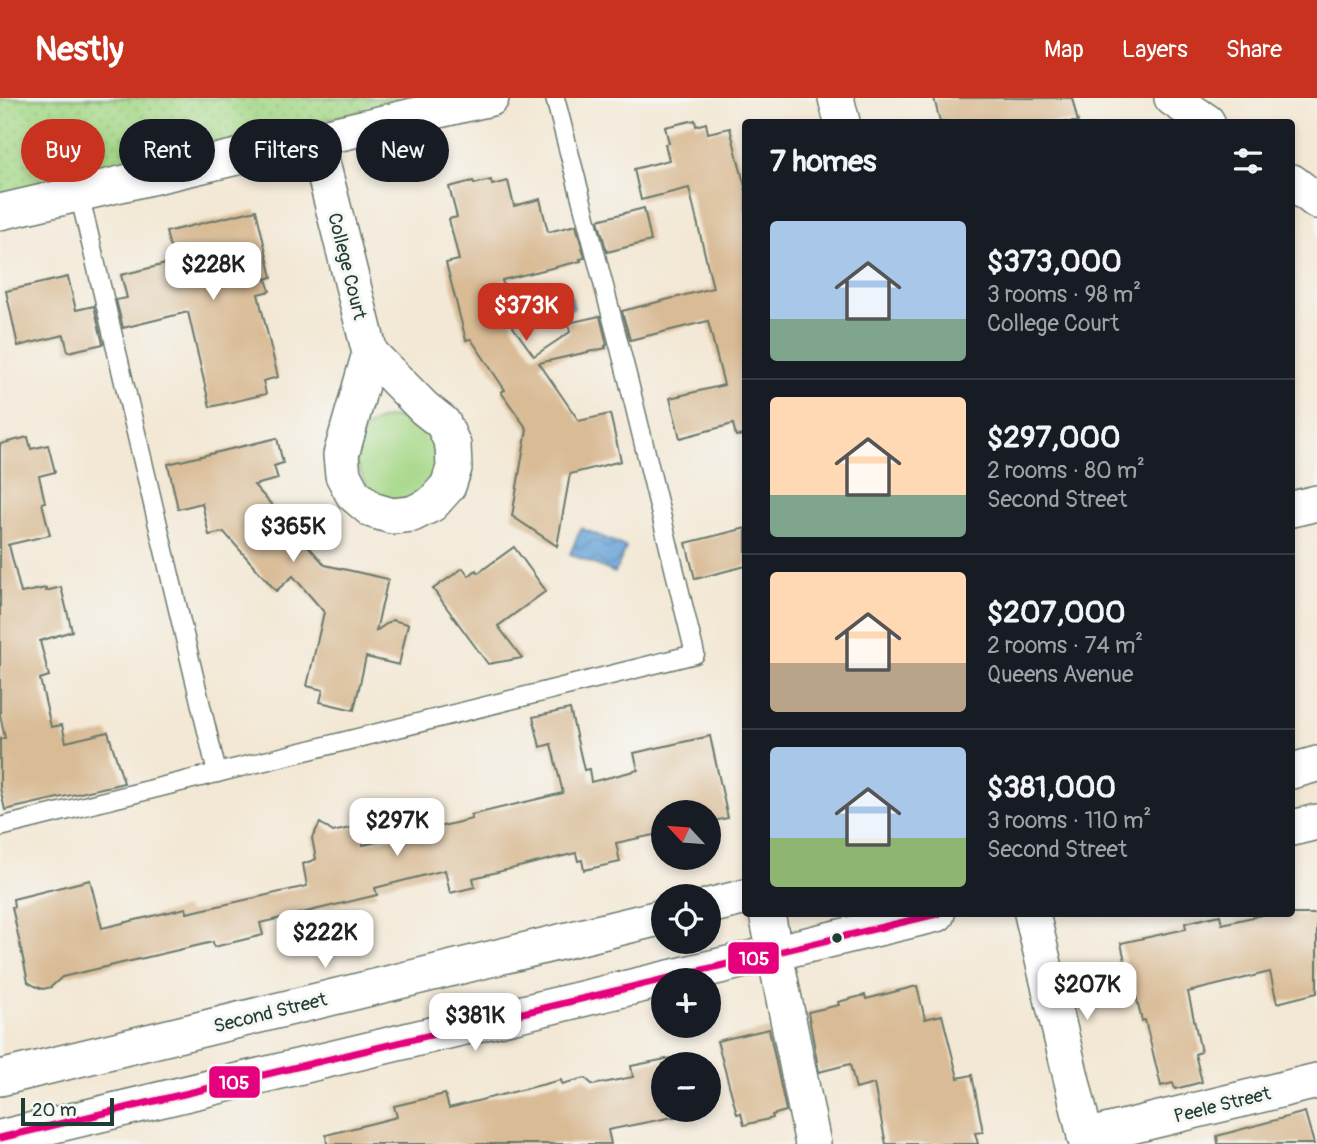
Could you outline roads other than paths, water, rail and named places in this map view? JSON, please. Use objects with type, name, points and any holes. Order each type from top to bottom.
[{"type":"street","points":[[342,133],[491,98]]},
{"type":"street","points":[[836,98],[841,119]]},
{"type":"street","points":[[1172,98],[1203,119]]},
{"type":"street","points":[[0,212],[229,159]]},
{"type":"street","name":"College Court","points":[[327,182],[370,353]]},
{"type":"street","points":[[1295,185],[1317,201]]},
{"type":"street","points":[[1295,508],[1317,503]]},
{"type":"street","points":[[1295,770],[1317,764]]},
{"type":"street","points":[[1295,827],[1317,822]]},
{"type":"street","points":[[721,903],[742,898]]},
{"type":"street","points":[[768,917],[813,1144]]},
{"type":"street","points":[[3,1133],[924,917]]},
{"type":"street","points":[[1032,917],[1086,1141]]},
{"type":"street","name":"Second Street","points":[[0,1078],[651,920]]},
{"type":"street","name":"Peele Street","points":[[1086,1141],[1317,1081]]},
{"type":"lane","points":[[0,827],[695,654],[628,379],[555,98]]},
{"type":"lane","points":[[79,193],[217,773]]},
{"type":"water","points":[[569,290],[574,308],[526,320],[520,292],[523,291],[524,294]]},
{"type":"water","points":[[581,528],[626,547],[615,573],[570,554]]}]
